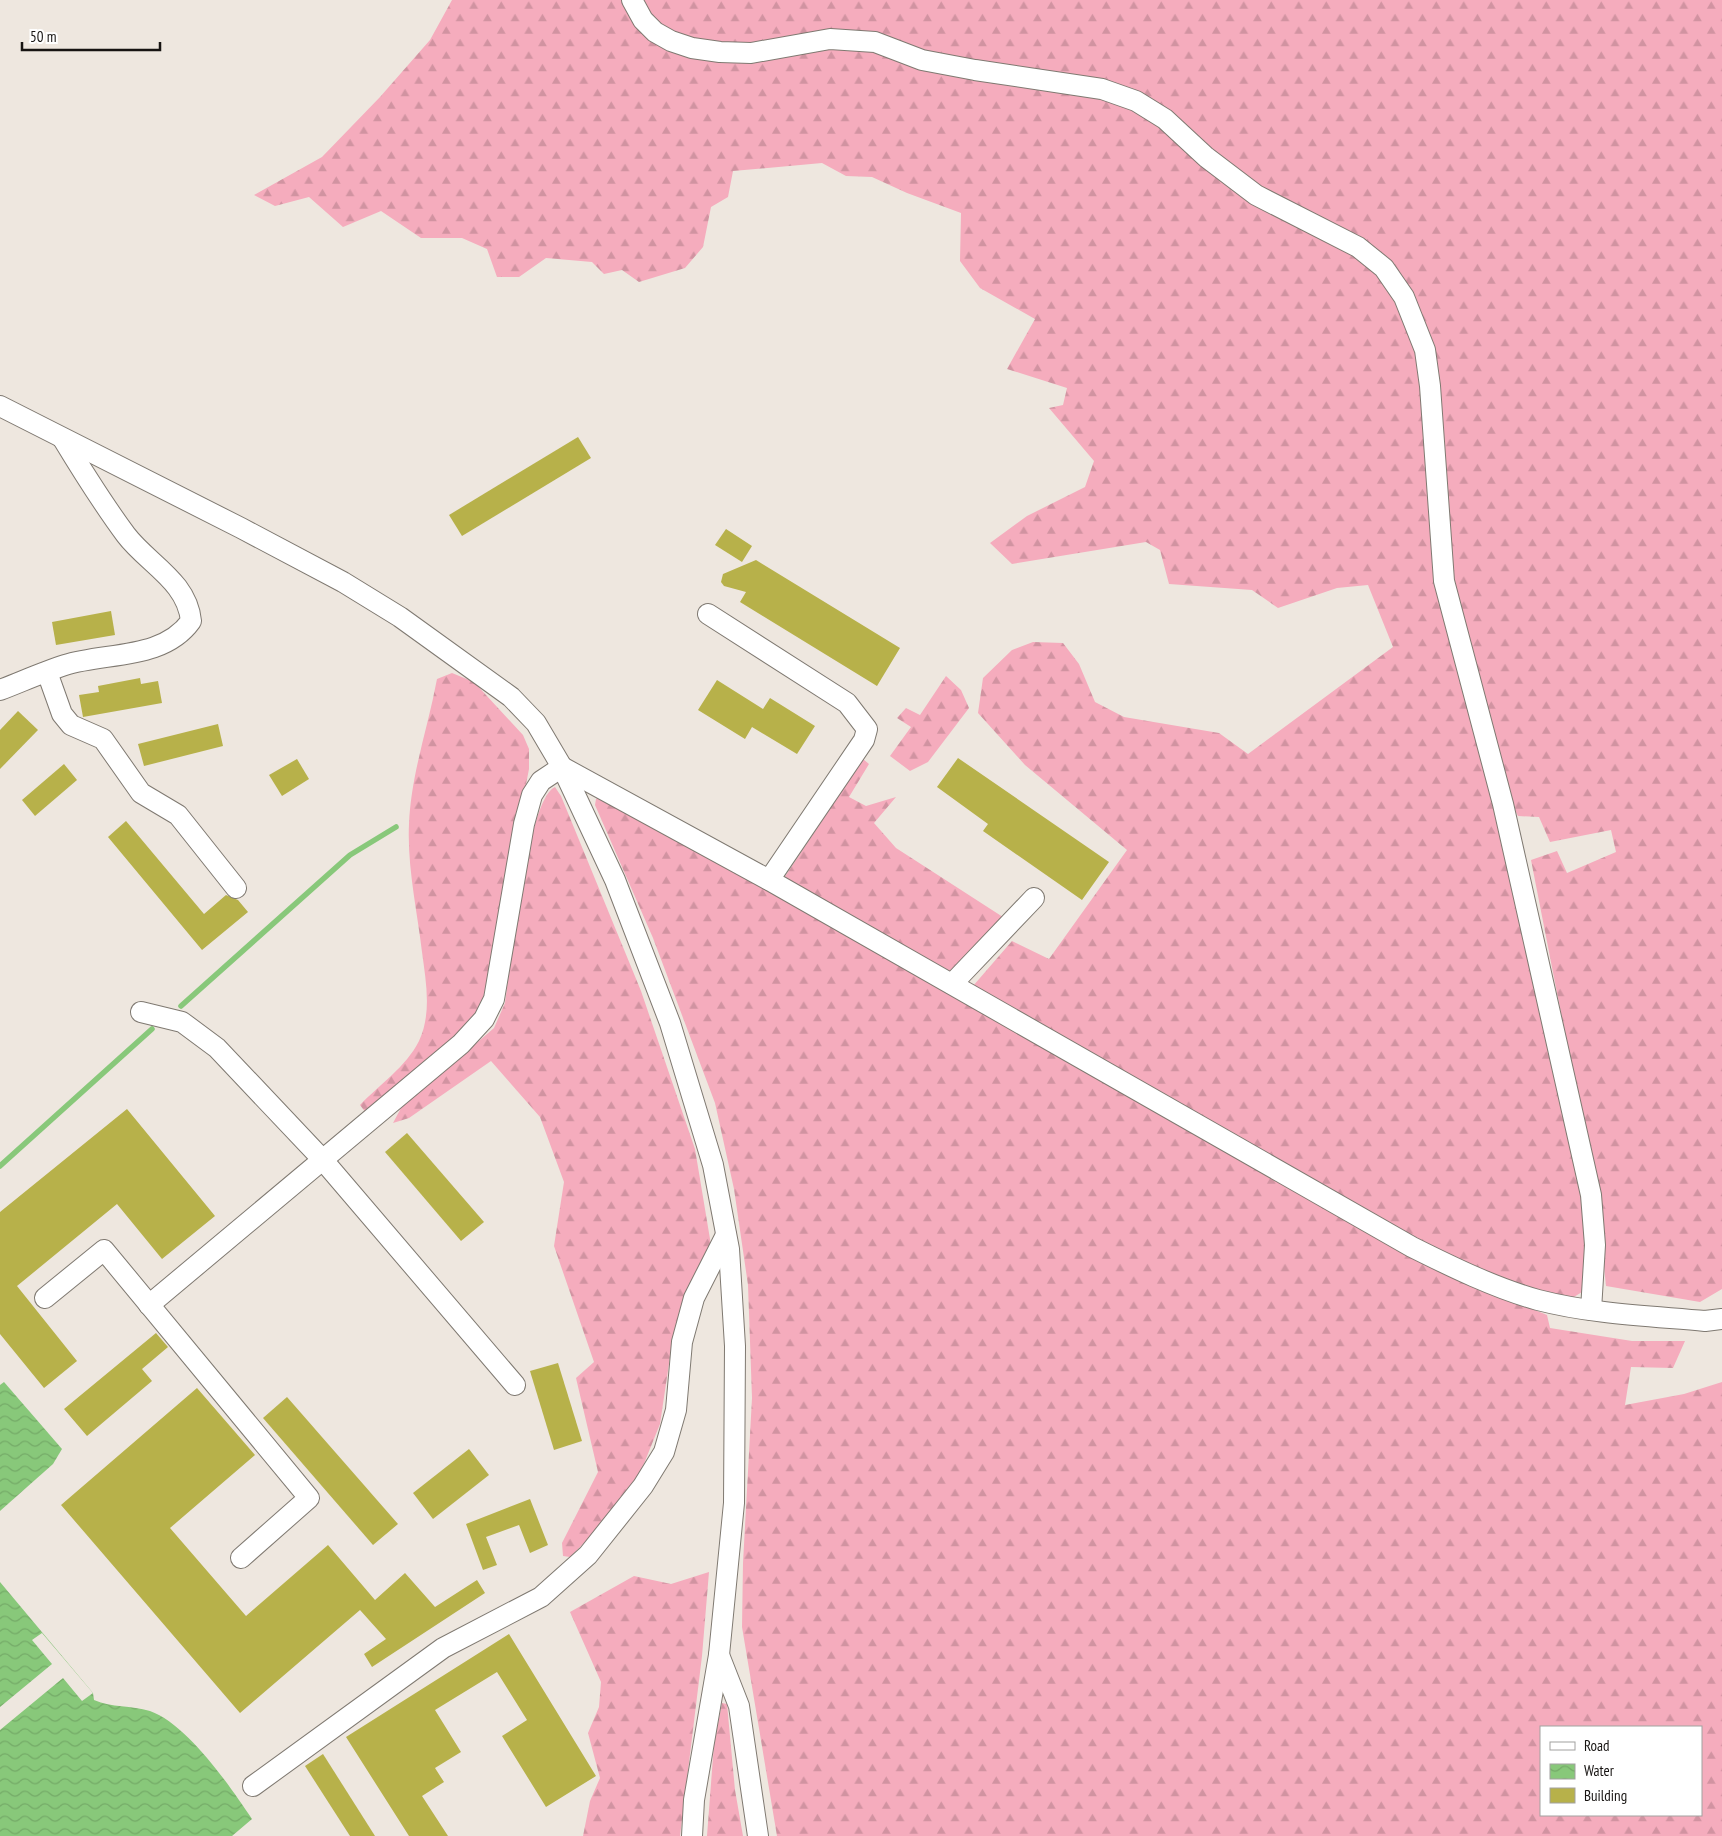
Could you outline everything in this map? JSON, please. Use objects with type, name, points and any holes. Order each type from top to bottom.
[{"type":"street","points":[[632,0],[643,20],[656,32],[671,41],[692,48],[751,54],[830,39],[875,42],[922,60],[1102,89],[1136,101],[1165,119],[1206,158],[1256,196],[1358,247],[1384,268],[1404,296],[1425,350],[1430,386],[1444,580],[1503,804],[1591,1195],[1594,1245],[1591,1310]]},
{"type":"street","points":[[0,406],[241,528],[343,582],[400,617],[510,697],[536,723],[562,767],[615,880],[670,1023],[713,1165],[726,1235],[735,1346],[734,1503],[718,1655],[694,1800],[692,1836]]},
{"type":"street","points":[[0,690],[66,665],[138,652],[167,643],[182,633],[191,620],[190,606],[179,586],[127,537],[95,491],[63,439]]},
{"type":"street","points":[[708,614],[847,703],[867,729],[864,740],[769,880]]},
{"type":"street","points":[[47,672],[62,714],[71,725],[103,739],[141,793],[178,815],[236,888]]},
{"type":"street","points":[[562,767],[769,880],[1412,1247],[1465,1273],[1538,1300],[1591,1310],[1705,1321],[1722,1319]]},
{"type":"street","points":[[149,1305],[461,1044],[484,1019],[494,999],[524,824],[532,795],[541,781],[562,767]]},
{"type":"street","points":[[952,984],[1034,898]]},
{"type":"street","points":[[141,1012],[182,1022],[217,1048],[322,1159],[515,1385]]},
{"type":"street","points":[[253,1786],[443,1648],[541,1597],[588,1555],[643,1486],[664,1452],[676,1410],[682,1342],[694,1298],[726,1235]]},
{"type":"street","points":[[45,1298],[104,1250],[309,1498],[241,1558]]},
{"type":"street","points":[[718,1655],[739,1706],[758,1836]]},
{"type":"green space","points":[[452,0],[624,0],[671,48],[853,47],[1105,94],[1131,104],[1380,273],[1398,301],[1416,351],[1423,389],[1433,572],[1491,799],[1585,1198],[1591,1273],[1582,1292],[1569,1300],[1522,1289],[1412,1239],[973,986],[1012,941],[1049,959],[1127,850],[1025,765],[978,713],[983,678],[1012,650],[1033,642],[1063,643],[1079,664],[1095,702],[1124,717],[1219,733],[1248,754],[1393,647],[1368,585],[1337,588],[1278,608],[1252,590],[1169,584],[1160,550],[1146,542],[1012,564],[990,543],[1027,516],[1085,487],[1094,461],[1049,408],[1063,405],[1067,388],[1007,369],[1035,319],[980,288],[960,261],[961,213],[907,193],[872,177],[846,176],[822,163],[733,171],[728,197],[711,207],[703,247],[685,268],[639,282],[622,270],[604,274],[592,262],[546,258],[519,277],[497,277],[487,249],[462,238],[421,238],[381,211],[343,227],[309,197],[275,206],[254,195],[322,157],[380,97],[430,40]]},
{"type":"green space","points":[[640,0],[1722,0],[1722,1289],[1700,1302],[1606,1286],[1597,1197],[1531,860],[1557,851],[1567,873],[1616,852],[1611,830],[1550,842],[1539,817],[1518,816],[1509,799],[1451,575],[1438,387],[1390,265],[1259,191],[1172,117],[907,49],[750,48],[694,42],[660,27]]},
{"type":"green space","points":[[452,673],[474,682],[523,735],[529,749],[529,769],[480,1010],[457,1037],[366,1113],[360,1105],[392,1075],[414,1050],[426,1019],[426,986],[409,856],[410,805],[416,769],[437,679]]},
{"type":"green space","points":[[946,676],[961,690],[969,708],[928,762],[910,771],[890,756],[911,727],[897,718],[906,708],[920,715]]},
{"type":"green space","points":[[863,759],[869,764],[849,797],[866,806],[896,797],[874,823],[896,848],[1006,919],[951,974],[784,878]]},
{"type":"green space","points":[[555,787],[561,796],[641,991],[695,1149],[711,1245],[683,1306],[670,1357],[660,1424],[639,1476],[592,1535],[570,1557],[563,1556],[562,1543],[598,1472],[576,1378],[594,1362],[554,1246],[564,1182],[540,1117],[491,1061],[409,1118],[393,1123],[401,1108],[494,1028],[505,1003],[521,886],[528,851],[536,821],[545,798]]},
{"type":"green space","points":[[600,796],[1441,1271],[1547,1315],[1550,1328],[1632,1341],[1685,1341],[1673,1368],[1631,1367],[1625,1405],[1684,1394],[1722,1382],[1722,1836],[777,1836],[742,1627],[743,1563],[752,1398],[748,1285],[734,1189],[715,1103],[653,938],[595,805],[596,799]]},
{"type":"green space","points":[[709,1572],[702,1656],[680,1836],[583,1836],[590,1801],[600,1778],[588,1733],[599,1707],[601,1682],[570,1612],[634,1576],[671,1584]]},
{"type":"green space","points":[[722,1703],[727,1704],[735,1790],[743,1836],[707,1836],[714,1744]]},
{"type":"water","points":[[4,1382],[62,1449],[53,1464],[0,1511],[0,1385]]},
{"type":"water","points":[[0,1582],[93,1693],[94,1700],[101,1703],[150,1711],[164,1718],[193,1742],[207,1758],[252,1819],[232,1836],[0,1836]]},
{"type":"pier","points":[[42,1633],[93,1693],[82,1701],[63,1678],[0,1730],[0,1707],[52,1664],[32,1640]]},
{"type":"building","points":[[578,437],[591,458],[462,536],[449,515]]},
{"type":"building","points":[[726,529],[752,546],[742,562],[715,545]]},
{"type":"building","points":[[756,560],[900,648],[877,686],[740,602],[746,592],[724,586],[721,582],[723,574]]},
{"type":"building","points":[[111,611],[115,635],[56,645],[52,622]]},
{"type":"building","points":[[140,678],[141,684],[158,681],[162,703],[83,717],[79,695],[99,692],[98,686]]},
{"type":"building","points":[[717,680],[763,709],[770,698],[815,726],[797,754],[752,727],[745,739],[698,710]]},
{"type":"building","points":[[18,711],[38,730],[0,769],[0,730]]},
{"type":"building","points":[[218,724],[223,746],[144,766],[138,744]]},
{"type":"building","points":[[958,758],[1109,862],[1082,900],[983,831],[988,824],[937,787]]},
{"type":"building","points":[[297,759],[309,779],[282,796],[269,775]]},
{"type":"building","points":[[64,764],[77,780],[35,816],[22,800]]},
{"type":"building","points":[[126,821],[204,914],[226,895],[238,900],[248,912],[202,950],[108,837]]},
{"type":"building","points":[[127,1109],[215,1216],[162,1259],[117,1204],[17,1286],[77,1361],[44,1388],[0,1334],[0,1212]]},
{"type":"building","points":[[407,1133],[484,1222],[461,1241],[385,1152]]},
{"type":"building","points":[[156,1333],[168,1347],[142,1369],[152,1381],[87,1436],[64,1409]]},
{"type":"building","points":[[558,1363],[582,1441],[554,1450],[530,1371]]},
{"type":"building","points":[[197,1388],[255,1455],[170,1528],[246,1616],[328,1545],[375,1600],[405,1573],[435,1607],[477,1580],[485,1593],[372,1667],[364,1654],[386,1639],[360,1610],[240,1713],[61,1505]]},
{"type":"building","points":[[287,1397],[398,1524],[373,1545],[263,1418]]},
{"type":"building","points":[[469,1449],[489,1475],[433,1519],[413,1493]]},
{"type":"building","points":[[530,1499],[548,1545],[530,1553],[519,1525],[486,1537],[497,1565],[483,1570],[466,1524]]},
{"type":"building","points":[[509,1634],[596,1776],[546,1807],[502,1736],[527,1720],[497,1672],[435,1710],[461,1752],[435,1768],[444,1782],[422,1796],[448,1836],[409,1836],[346,1737]]},
{"type":"building","points":[[323,1754],[375,1836],[350,1836],[305,1766]]},
{"type":"waterway","points":[[181,1006],[350,855],[396,827]]},
{"type":"waterway","points":[[0,1166],[152,1029]]}]
